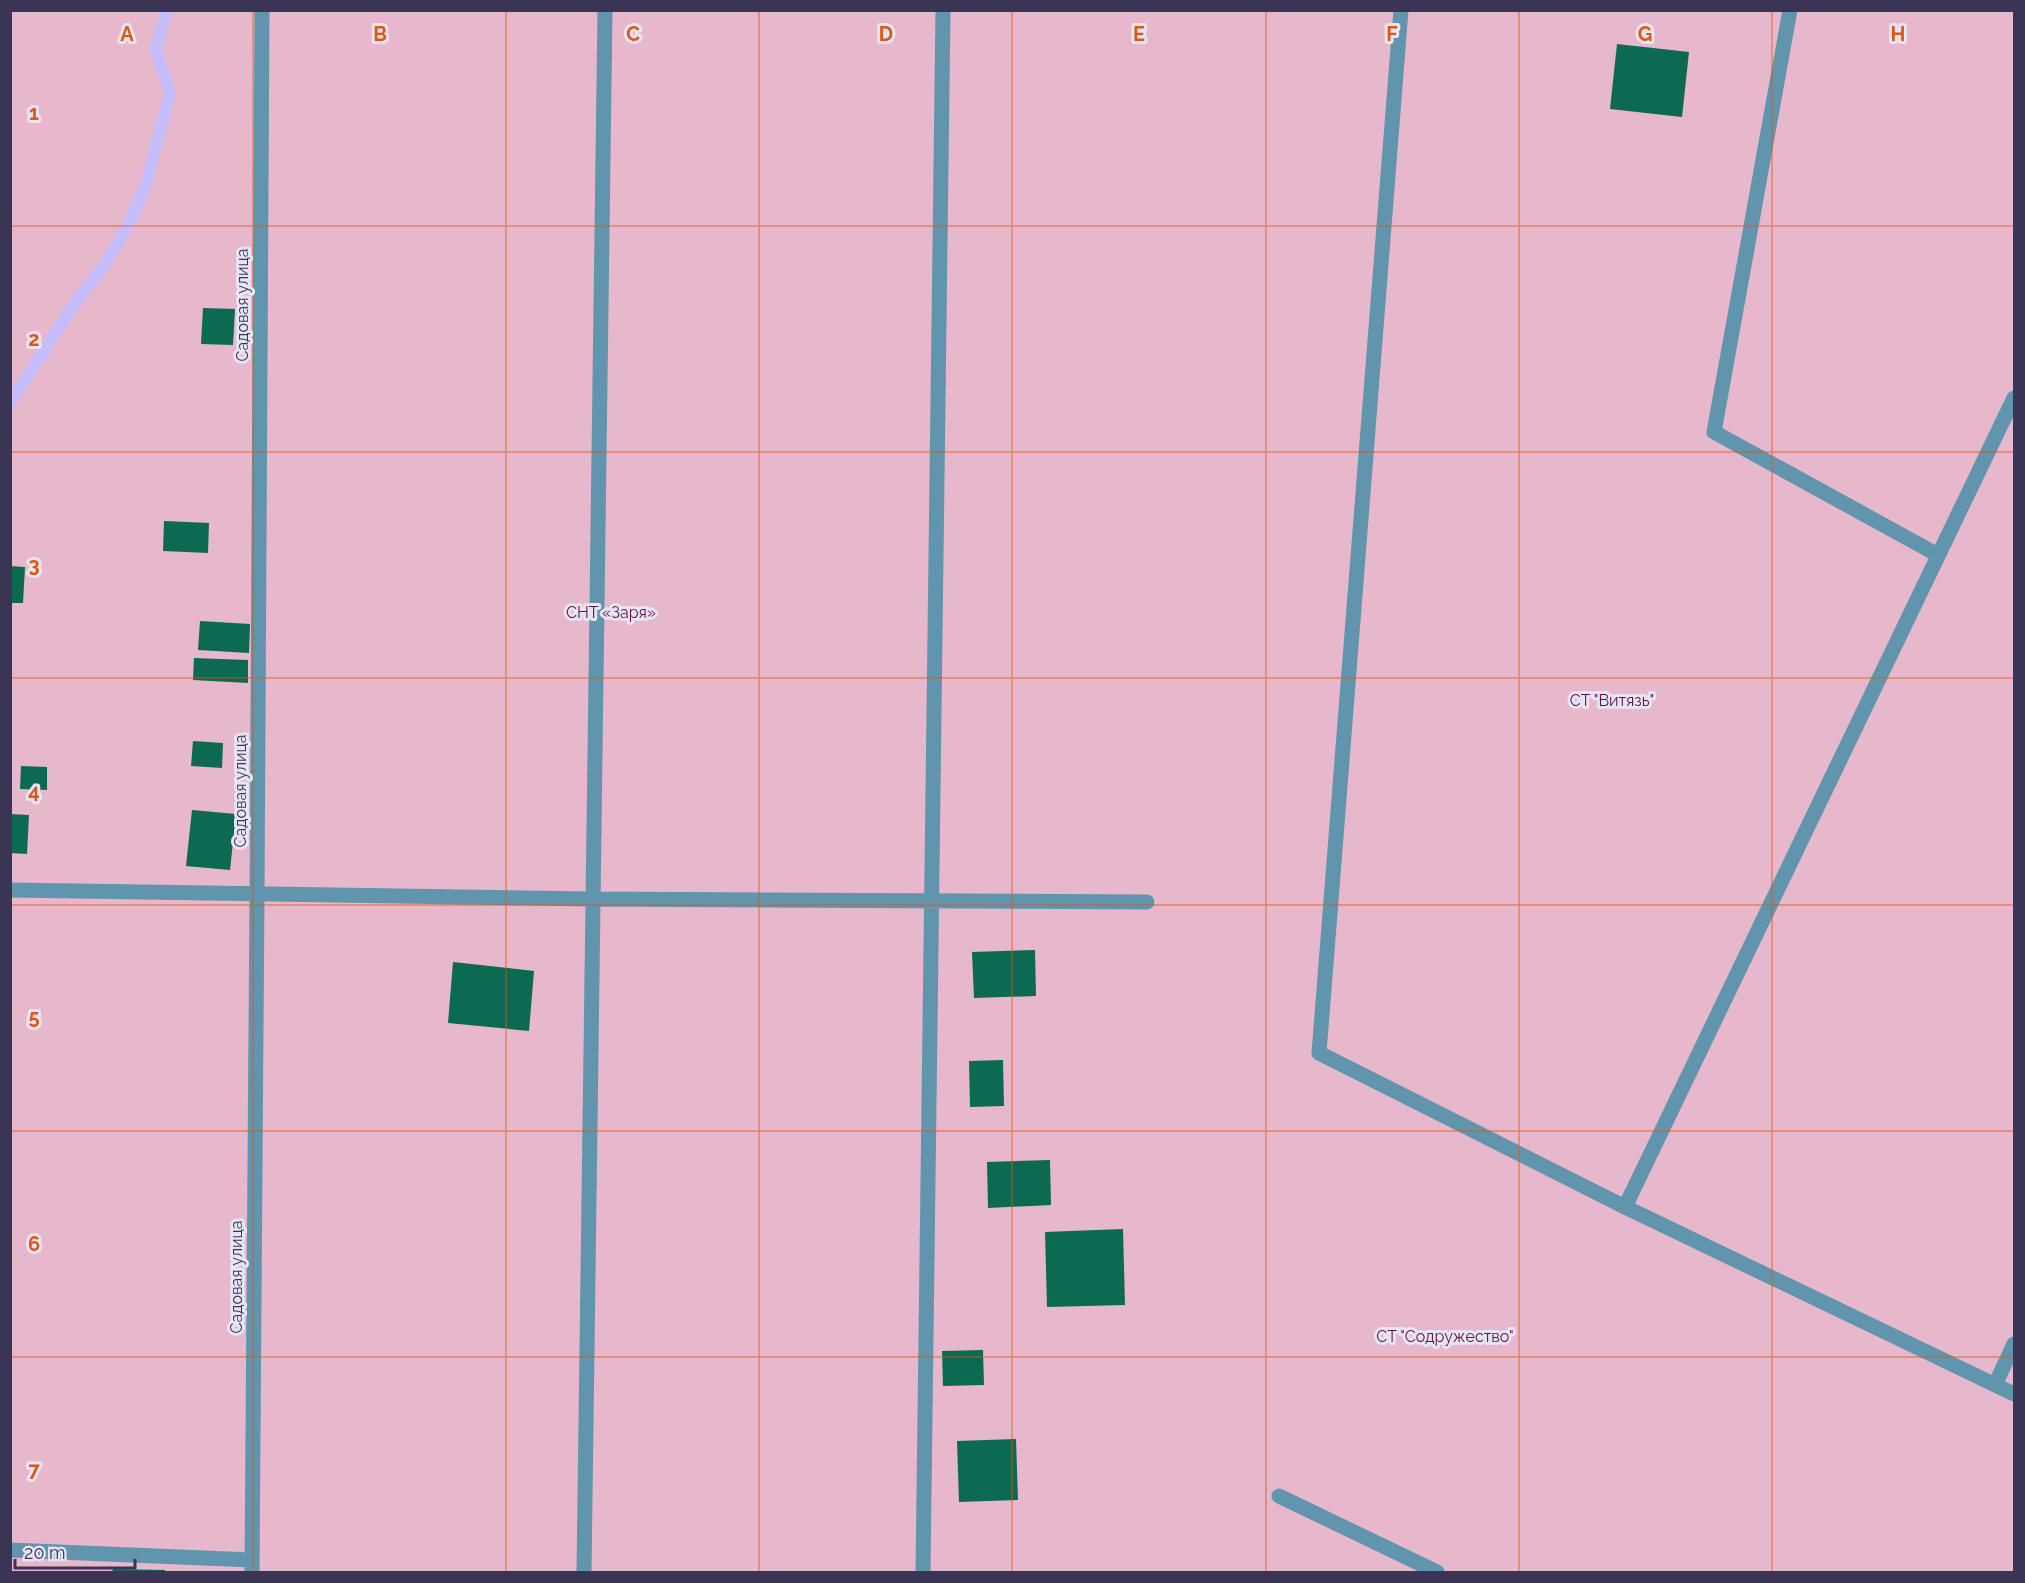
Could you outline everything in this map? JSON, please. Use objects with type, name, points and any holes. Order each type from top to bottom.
[{"type":"street","name":"Садовая улица","points":[[252,1566],[262,10]]},
{"type":"street","points":[[584,1572],[591,899],[605,10]]},
{"type":"street","points":[[923,1572],[943,10]]},
{"type":"street","points":[[1401,10],[1319,1053],[1625,1207],[2014,1394]]},
{"type":"street","points":[[1790,10],[1714,432],[1938,555]]},
{"type":"street","points":[[1625,1207],[2014,398]]},
{"type":"street","points":[[10,890],[591,899],[1147,902]]},
{"type":"street","points":[[1995,1385],[2014,1344]]},
{"type":"street","points":[[1279,1496],[1437,1572]]},
{"type":"street","points":[[10,1550],[252,1566]]},
{"type":"green space","name":"СНТ «Заря»","points":[[11,11],[2014,11],[2014,1572],[11,1572]]},
{"type":"building","points":[[1617,44],[1689,52],[1682,117],[1610,109]]},
{"type":"building","points":[[203,308],[235,309],[233,345],[201,344]]},
{"type":"building","points":[[164,521],[209,523],[208,553],[163,551]]},
{"type":"building","points":[[10,566],[25,567],[23,603],[10,603]]},
{"type":"building","points":[[200,621],[250,624],[249,653],[198,650]]},
{"type":"building","points":[[194,658],[248,660],[248,683],[193,680]]},
{"type":"building","points":[[193,741],[223,743],[222,768],[191,766]]},
{"type":"building","points":[[21,766],[47,767],[47,790],[20,789]]},
{"type":"building","points":[[192,810],[236,814],[230,870],[186,866]]},
{"type":"building","points":[[10,814],[29,815],[27,854],[10,853]]},
{"type":"building","points":[[1035,950],[1036,996],[974,998],[972,952]]},
{"type":"building","points":[[453,962],[534,971],[529,1031],[448,1023]]},
{"type":"building","points":[[1003,1060],[1004,1106],[970,1107],[969,1061]]},
{"type":"building","points":[[1050,1160],[1051,1205],[988,1208],[987,1162]]},
{"type":"building","points":[[1123,1229],[1125,1305],[1047,1307],[1045,1232]]},
{"type":"building","points":[[983,1350],[984,1385],[943,1386],[942,1351]]},
{"type":"building","points":[[1016,1439],[1018,1500],[959,1502],[957,1441]]},
{"type":"building","points":[[113,1569],[165,1570],[165,1572],[112,1572]]},
{"type":"waterway","points":[[10,403],[75,303],[104,266],[128,226],[146,185],[170,93],[156,50],[167,10]]},
{"type":"park label","name":"СТ \"Витязь\"","points":[[1612,700]]},
{"type":"park label","name":"СТ \"Содружество\"","points":[[1445,1336]]}]
